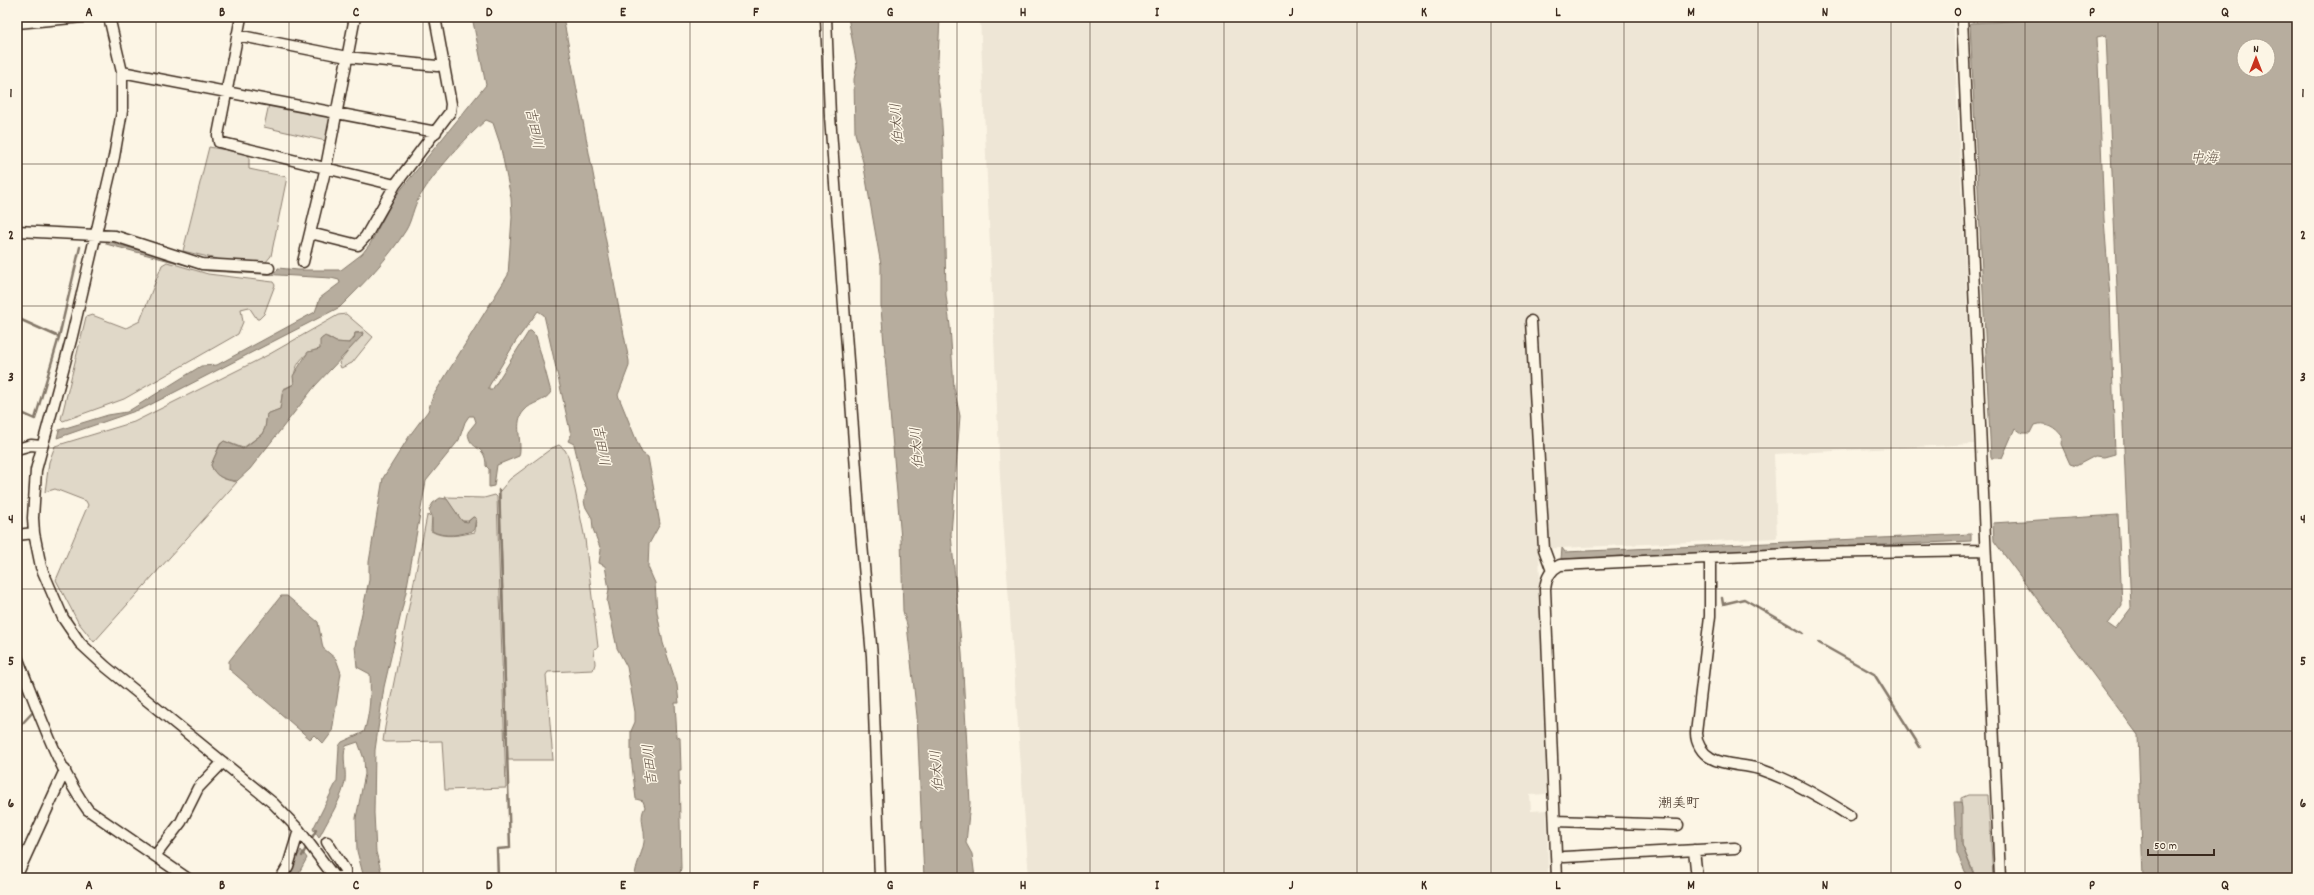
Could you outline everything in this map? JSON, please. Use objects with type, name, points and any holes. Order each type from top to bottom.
[{"type":"street","points":[[17,23],[83,17]]},
{"type":"street","points":[[109,17],[122,72],[122,111],[96,236],[71,340],[41,446],[33,486],[34,533],[45,581],[63,618],[80,643],[106,668],[273,803],[302,834],[336,878],[345,874],[345,870],[326,842]]},
{"type":"street","points":[[241,17],[218,134],[218,142],[395,184]]},
{"type":"street","points":[[304,262],[326,167],[355,17]]},
{"type":"street","points":[[310,233],[360,244],[395,184],[436,132],[451,110],[435,17]]},
{"type":"street","points":[[826,17],[830,116],[858,510],[872,656],[880,878]]},
{"type":"street","points":[[1962,17],[2000,878]]},
{"type":"street","points":[[237,35],[347,57],[437,66],[444,64]]},
{"type":"street","points":[[122,72],[436,132]]},
{"type":"street","points":[[17,231],[115,236],[202,264],[269,268]]},
{"type":"street","points":[[1531,321],[1544,549],[1552,571]]},
{"type":"street","points":[[17,449],[31,445],[41,446]]},
{"type":"street","points":[[17,535],[34,533]]},
{"type":"street","points":[[1557,878],[1545,589],[1546,580],[1552,571],[1560,565],[1809,553],[1985,550]]},
{"type":"street","points":[[1710,558],[1710,616],[1696,733],[1699,746],[1712,759],[1759,769],[1826,800],[1850,816]]},
{"type":"street","points":[[17,657],[65,770],[77,795],[88,810],[187,878]]},
{"type":"street","points":[[155,856],[181,822],[198,788],[223,762]]},
{"type":"street","points":[[17,875],[60,776],[65,770]]},
{"type":"street","points":[[1555,821],[1678,825]]},
{"type":"street","points":[[281,878],[302,834]]},
{"type":"street","points":[[1564,857],[1735,848]]},
{"type":"street","points":[[1694,850],[1697,878]]},
{"type":"shaded area","points":[[980,17],[1953,17],[1974,444],[1774,454],[1777,538],[1539,549],[1546,794],[1530,795],[1531,811],[1547,810],[1548,878],[1029,878],[1000,477]]},
{"type":"shaded area","points":[[269,104],[331,117],[326,141],[264,127]]},
{"type":"shaded area","points":[[209,147],[249,154],[249,169],[287,177],[271,256],[265,263],[221,260],[183,251]]},
{"type":"shaded area","points":[[167,262],[208,274],[273,282],[275,285],[264,314],[259,319],[257,319],[249,307],[241,309],[243,322],[238,334],[124,399],[63,421],[61,419],[86,317],[92,315],[126,328],[140,321],[162,265]]},
{"type":"shaded area","points":[[346,314],[373,337],[352,363],[341,368],[339,363],[363,332],[355,333],[354,338],[348,343],[336,342],[328,337],[322,338],[320,349],[306,354],[297,365],[294,375],[294,384],[283,389],[280,409],[267,414],[265,428],[262,434],[243,448],[224,441],[220,444],[211,465],[215,472],[221,477],[237,482],[94,642],[78,622],[56,580],[88,505],[86,501],[55,489],[45,492],[49,462],[55,446],[134,422],[268,355],[338,315]]},
{"type":"shaded area","points":[[559,445],[565,450],[568,456],[585,539],[598,647],[594,649],[595,664],[593,670],[548,672],[546,675],[553,760],[508,760],[500,491],[510,479],[552,448]]},
{"type":"shaded area","points":[[495,495],[497,497],[506,788],[445,790],[442,741],[386,742],[383,741],[385,727],[427,516],[432,515],[431,531],[441,535],[453,536],[475,532],[476,518],[473,517],[468,521],[462,521],[445,497],[484,498]]},
{"type":"shaded area","points":[[1968,795],[1988,795],[1993,878],[1976,878],[1962,845],[1961,798]]},
{"type":"water","name":"吉田川","points":[[472,17],[563,17],[629,361],[629,366],[618,395],[642,453],[648,457],[660,524],[649,544],[648,567],[655,583],[657,612],[663,643],[677,685],[679,703],[675,703],[677,737],[680,738],[681,770],[679,770],[681,868],[679,878],[635,878],[636,869],[644,842],[642,816],[645,807],[643,801],[636,799],[631,757],[631,731],[635,722],[635,712],[627,667],[617,648],[607,601],[609,589],[605,566],[599,563],[601,550],[593,529],[592,518],[585,506],[584,500],[587,489],[582,478],[574,444],[568,441],[571,435],[544,315],[538,311],[516,341],[489,386],[489,390],[492,390],[529,331],[531,331],[536,336],[551,392],[545,398],[527,408],[521,416],[519,421],[519,456],[497,465],[494,486],[489,487],[489,469],[486,466],[483,454],[481,450],[471,443],[469,438],[468,432],[476,422],[474,416],[469,416],[465,422],[459,440],[426,481],[406,592],[384,687],[375,750],[374,813],[376,852],[383,878],[364,878],[357,851],[356,818],[365,774],[364,759],[358,742],[346,746],[344,755],[345,781],[342,793],[319,838],[313,829],[337,781],[339,746],[342,742],[364,732],[368,718],[370,674],[357,667],[355,646],[369,580],[369,562],[383,478],[410,435],[428,411],[433,396],[508,275],[512,217],[511,198],[500,144],[493,123],[486,120],[450,156],[420,196],[408,226],[399,241],[375,270],[340,307],[144,408],[57,438],[59,430],[108,415],[127,412],[201,366],[217,365],[315,312],[320,298],[340,283],[339,280],[331,278],[208,271],[106,244],[107,239],[116,244],[195,265],[266,272],[277,271],[278,268],[298,270],[341,270],[362,254],[370,244],[394,198],[486,85]]},
{"type":"water","name":"伯太川","points":[[848,17],[940,17],[937,81],[941,108],[943,143],[946,295],[950,326],[954,388],[960,416],[951,534],[962,653],[970,803],[966,843],[972,854],[975,878],[924,878],[917,716],[907,625],[903,611],[901,539],[881,309],[881,265],[863,162],[855,133],[854,79],[857,66]]},
{"type":"water","name":"中海","points":[[2101,17],[2297,17],[2297,878],[2143,878],[2138,735],[1994,541],[1993,523],[2118,515],[2122,605],[2108,624],[2115,629],[2131,608],[2106,35],[2097,37],[2104,219],[2110,298],[2115,454],[2104,457],[2095,456],[2076,466],[2070,464],[2061,444],[2062,436],[2046,424],[2038,424],[2034,425],[2030,433],[2022,433],[2015,428],[2002,458],[1991,458],[1970,23]]},
{"type":"water","points":[[355,333],[363,333],[362,336],[315,386],[250,469],[237,481],[228,480],[218,475],[211,465],[220,445],[224,441],[243,449],[262,434],[265,428],[267,414],[280,409],[283,390],[294,384],[293,376],[308,352],[320,349],[320,340],[325,336],[336,342],[349,343],[354,339]]},
{"type":"water","points":[[440,498],[447,499],[462,521],[468,522],[473,517],[476,518],[474,530],[453,535],[432,531],[432,516],[429,510],[433,503]]},
{"type":"water","points":[[1971,534],[1971,541],[1561,559],[1562,548],[1565,552]]},
{"type":"water","points":[[281,596],[287,596],[318,622],[323,648],[336,659],[341,673],[332,732],[323,744],[314,735],[310,739],[229,669],[229,661]]},
{"type":"water","points":[[1954,802],[1961,802],[1962,845],[1975,878],[1968,878],[1957,853]]},
{"type":"water","points":[[301,850],[307,858],[296,878],[286,878]]},
{"type":"waterway","points":[[17,411],[35,419],[59,337],[80,247]]},
{"type":"waterway","points":[[17,318],[59,337]]},
{"type":"waterway","points":[[498,878],[497,849],[510,848],[499,490]]},
{"type":"waterway","points":[[1722,598],[1723,604],[1744,599],[1803,633]]},
{"type":"waterway","points":[[1819,643],[1874,674],[1920,747]]},
{"type":"waterway","points":[[18,728],[34,711]]},
{"type":"waterway","points":[[311,840],[316,830]]},
{"type":"waterway","points":[[302,856],[307,846]]},
{"type":"district","name":"潮美町","points":[[1679,802]]}]
